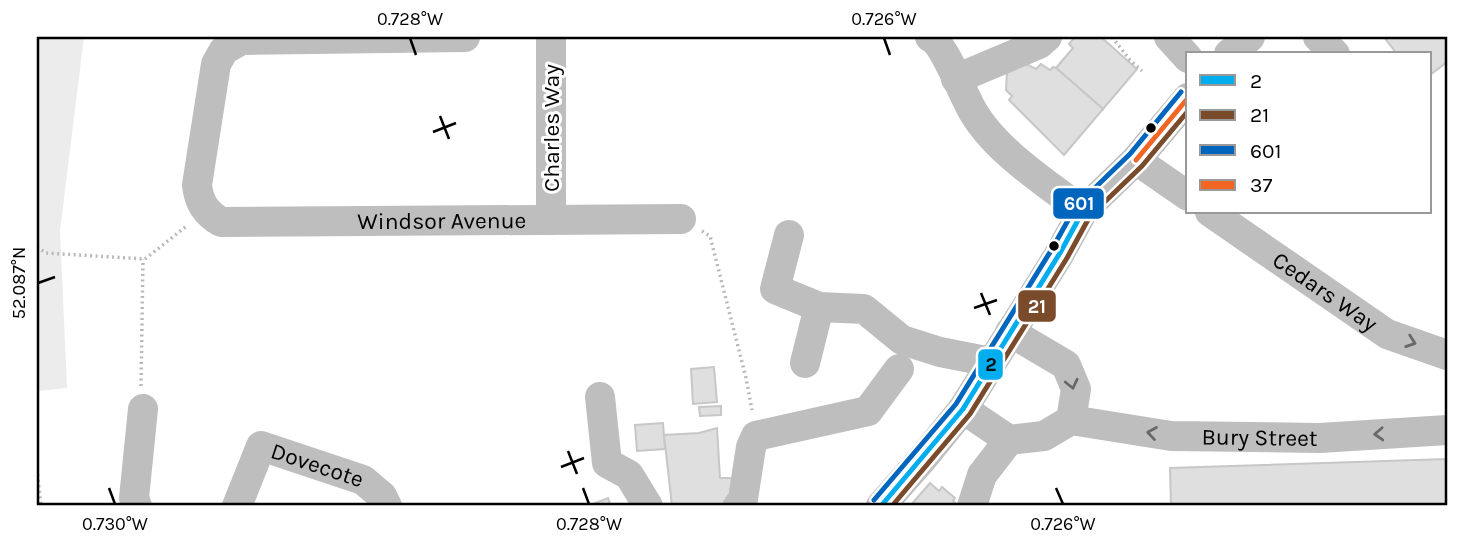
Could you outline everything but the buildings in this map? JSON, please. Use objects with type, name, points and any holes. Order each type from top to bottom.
[{"type":"street","points":[[206,211],[198,196],[197,185],[216,64],[224,50],[242,40],[465,37]]},
{"type":"street","name":"Charles Way","points":[[551,37],[551,220]]},
{"type":"street","points":[[930,37],[944,52],[974,115],[993,138],[1034,175],[1083,211]]},
{"type":"street","points":[[956,79],[1039,44],[1047,37]]},
{"type":"street","points":[[1169,37],[1186,56]]},
{"type":"street","points":[[1231,52],[1250,37]]},
{"type":"street","points":[[1318,37],[1333,52]]},
{"type":"street","points":[[881,506],[963,409],[1083,211],[1136,160],[1186,102]]},
{"type":"street","points":[[1136,160],[1186,195]]},
{"type":"street","name":"Windsor Avenue","points":[[206,211],[221,222],[681,219]]},
{"type":"street","name":"Cedars Way","points":[[1213,214],[1387,334],[1447,355]]},
{"type":"street","points":[[789,235],[775,289],[819,307],[864,309],[902,340],[940,352],[991,362]]},
{"type":"street","points":[[805,363],[819,307]]},
{"type":"street","points":[[963,409],[1009,440],[1044,436],[1071,420],[1076,389],[1066,365],[1010,332]]},
{"type":"street","points":[[738,506],[743,499],[751,447],[756,436],[868,411],[899,369]]},
{"type":"street","points":[[600,397],[607,463],[629,475],[648,506]]},
{"type":"street","points":[[137,506],[134,498],[143,409]]},
{"type":"street","name":"Bury Street","points":[[1071,420],[1171,436],[1320,438],[1447,430]]},
{"type":"street","points":[[972,506],[982,475],[1009,440]]},
{"type":"street","name":"Dovecote","points":[[237,506],[261,446],[363,480],[382,496],[387,506]]},
{"type":"path","points":[[1112,37],[1142,71]]},
{"type":"path","points":[[37,247],[46,253],[145,259],[206,211]]},
{"type":"path","points":[[681,219],[710,236],[746,378],[756,436]]},
{"type":"path","points":[[143,259],[140,382],[143,409]]},
{"type":"path","points":[[37,469],[41,506]]},
{"type":"shaded area","points":[[37,37],[84,37],[60,231],[67,388],[37,391]]},
{"type":"transit line","name":"601","points":[[874,500],[956,404],[1076,206],[1130,154],[1181,92]]},
{"type":"transit line","name":"37","points":[[1136,160],[1186,100]]},
{"type":"transit line","name":"21","points":[[892,506],[970,414],[1090,216],[1142,166],[1186,113]]},
{"type":"transit line","name":"2","points":[[881,506],[963,409],[1083,211]]}]
